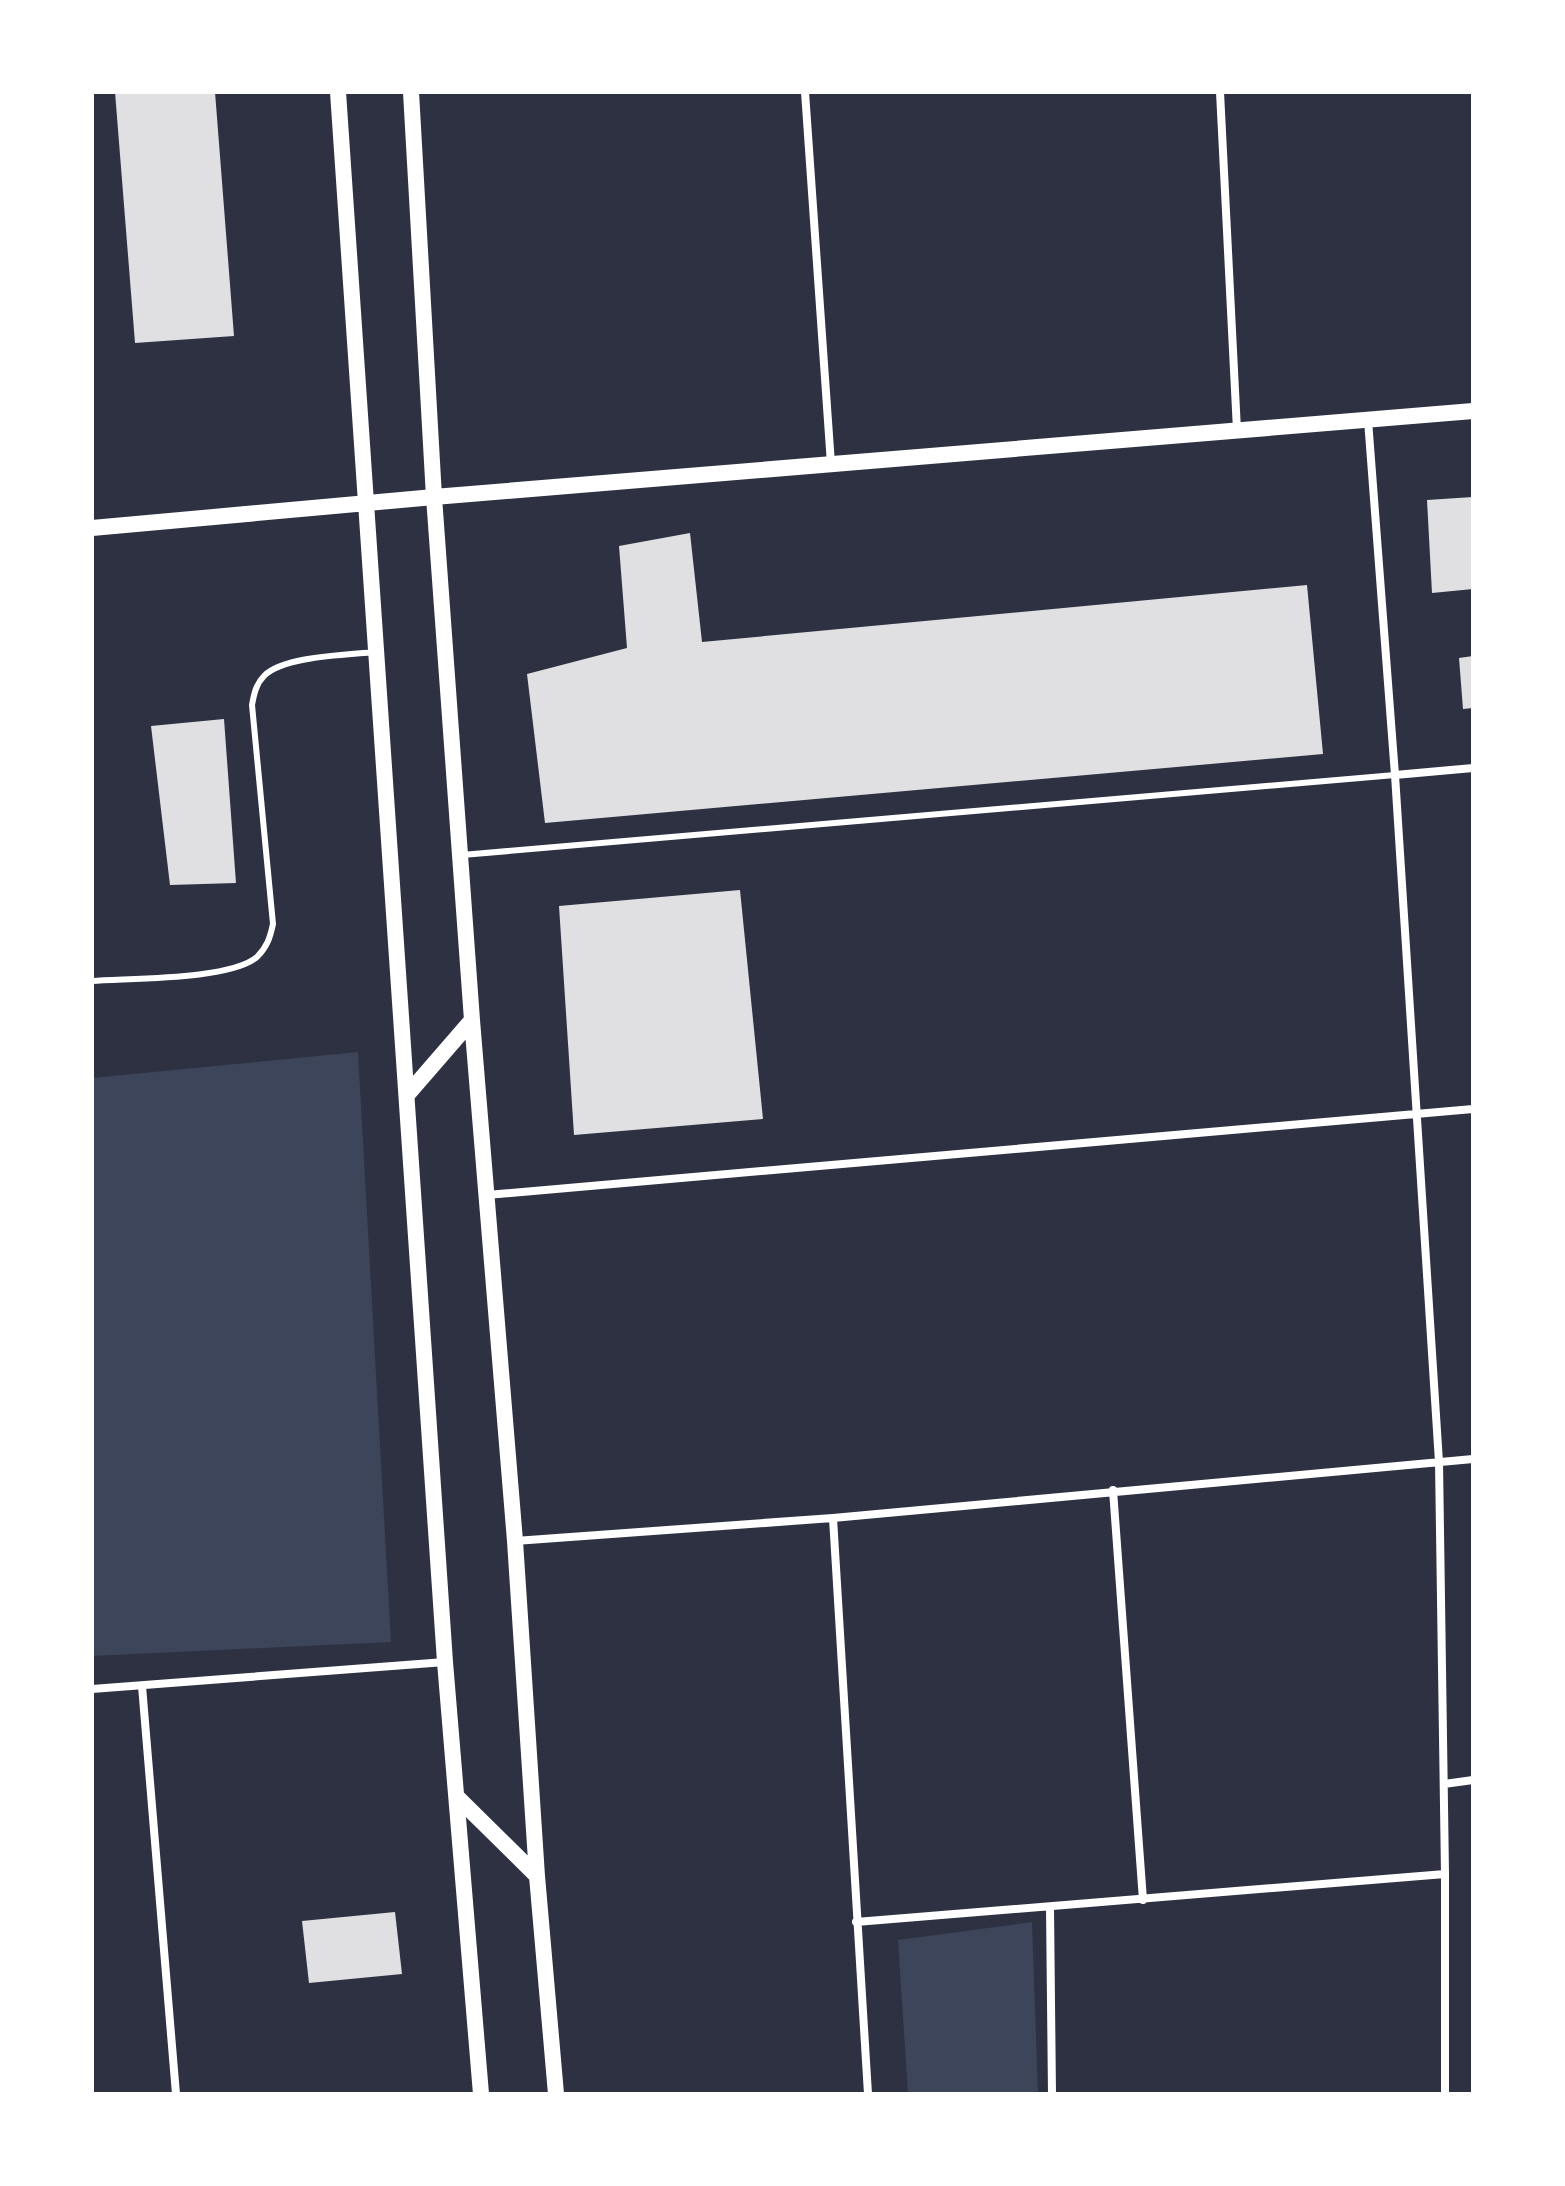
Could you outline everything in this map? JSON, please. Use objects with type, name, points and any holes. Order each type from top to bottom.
[{"type":"main road","points":[[338,92],[445,1662],[481,2094]]},
{"type":"main road","points":[[411,92],[434,497],[556,2094]]},
{"type":"main road","points":[[92,528],[1473,411]]},
{"type":"main road","points":[[407,1095],[472,1020]]},
{"type":"main road","points":[[457,1797],[537,1876]]},
{"type":"street","points":[[805,92],[831,465]]},
{"type":"street","points":[[1220,92],[1237,431]]},
{"type":"street","points":[[1368,420],[1395,775],[1439,1462],[1445,2094]]},
{"type":"street","points":[[1395,775],[1473,768]]},
{"type":"street","points":[[487,1195],[1473,1109]]},
{"type":"street","points":[[515,1541],[833,1518],[1473,1459]]},
{"type":"street","points":[[1113,1490],[1143,1900]]},
{"type":"street","points":[[833,1518],[868,2094]]},
{"type":"street","points":[[92,1689],[445,1662]]},
{"type":"street","points":[[142,1686],[176,2094]]},
{"type":"street","points":[[1444,1784],[1473,1780]]},
{"type":"street","points":[[856,1922],[1445,1874]]},
{"type":"street","points":[[1050,1908],[1052,2094]]},
{"type":"lane","points":[[92,981],[235,969],[255,959],[269,943],[273,924],[252,705],[255,689],[263,676],[278,666],[375,652]]},
{"type":"lane","points":[[462,855],[1395,775]]},
{"type":"shaded area","points":[[358,1052],[391,1642],[92,1656],[92,1078]]},
{"type":"shaded area","points":[[1032,1922],[1038,2094],[908,2094],[898,1940]]},
{"type":"building","points":[[115,92],[215,92],[234,336],[135,343]]},
{"type":"building","points":[[1473,497],[1473,589],[1432,593],[1427,500]]},
{"type":"building","points":[[690,533],[702,642],[1307,585],[1323,754],[545,823],[527,674],[627,648],[619,546]]},
{"type":"building","points":[[1473,656],[1473,708],[1463,709],[1459,658]]},
{"type":"building","points":[[224,719],[236,883],[170,885],[151,726]]},
{"type":"building","points":[[740,890],[763,1119],[574,1135],[559,906]]},
{"type":"building","points":[[395,1912],[402,1974],[309,1983],[302,1921]]}]
